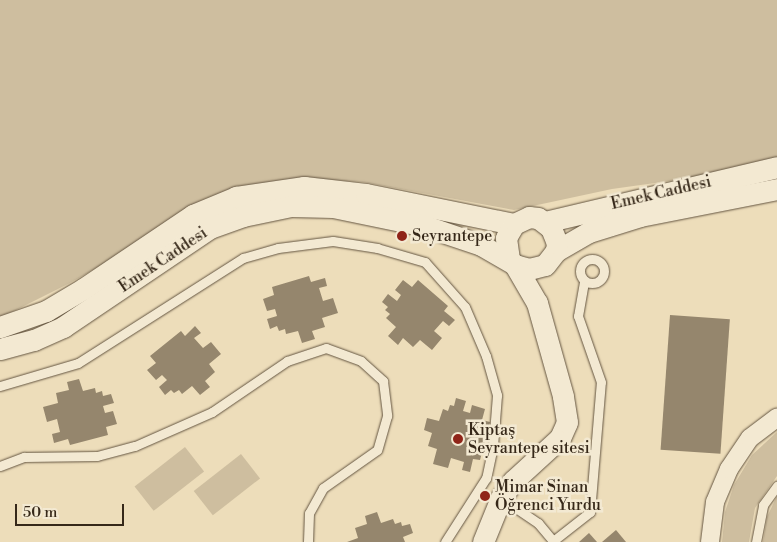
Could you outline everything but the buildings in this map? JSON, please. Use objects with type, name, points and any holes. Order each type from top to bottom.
[{"type":"street","name":"Emek Caddesi","points":[[0,327],[46,310],[83,289],[193,215],[236,197],[304,187],[366,194],[514,224],[530,218],[545,222],[777,167]]},
{"type":"street","name":"Emek Caddesi","points":[[0,348],[34,340],[63,327],[210,228],[243,216],[291,206],[333,207],[425,226],[481,245],[512,262],[538,268],[589,232],[640,216],[777,189]]},
{"type":"street","points":[[537,303],[554,255],[555,235],[545,222]]},
{"type":"street","points":[[483,542],[501,498],[513,481],[560,438],[567,422],[563,396],[537,303],[512,262],[506,238],[514,224]]},
{"type":"street","points":[[710,542],[715,502],[728,469],[750,438],[777,418]]},
{"type":"lane","points":[[0,386],[78,364],[243,258],[278,248],[333,241],[377,248],[425,262],[465,307],[486,356],[497,395],[493,446],[486,478],[445,542]]},
{"type":"lane","points":[[501,498],[538,523],[553,541],[590,512],[601,382],[578,316],[584,281]]},
{"type":"lane","points":[[0,466],[24,457],[97,456],[136,446],[212,412],[288,361],[326,348],[361,361],[383,381],[387,416],[377,450],[323,488],[309,513],[308,542]]},
{"type":"lane","points":[[756,542],[763,506],[777,486]]},
{"type":"shaded area","points":[[0,0],[777,0],[777,159],[748,170],[612,189],[514,210],[363,182],[312,179],[137,245],[68,284],[0,318]]},
{"type":"shaded area","points":[[777,432],[777,476],[755,508],[749,542],[722,542],[725,512],[734,485],[752,455]]},
{"type":"shaded area","points":[[185,447],[204,471],[154,511],[135,486]]},
{"type":"shaded area","points":[[241,454],[260,478],[213,515],[194,491]]},
{"type":"shaded area","points":[[777,496],[777,542],[763,542],[767,517]]},
{"type":"place","name":"Seyrantepe","points":[[402,236]]},
{"type":"place","name":"Kiptaş Seyrantepe sitesi","points":[[458,439]]},
{"type":"place","name":"Mimar Sinan Öğrenci Yurdu","points":[[485,496]]}]
